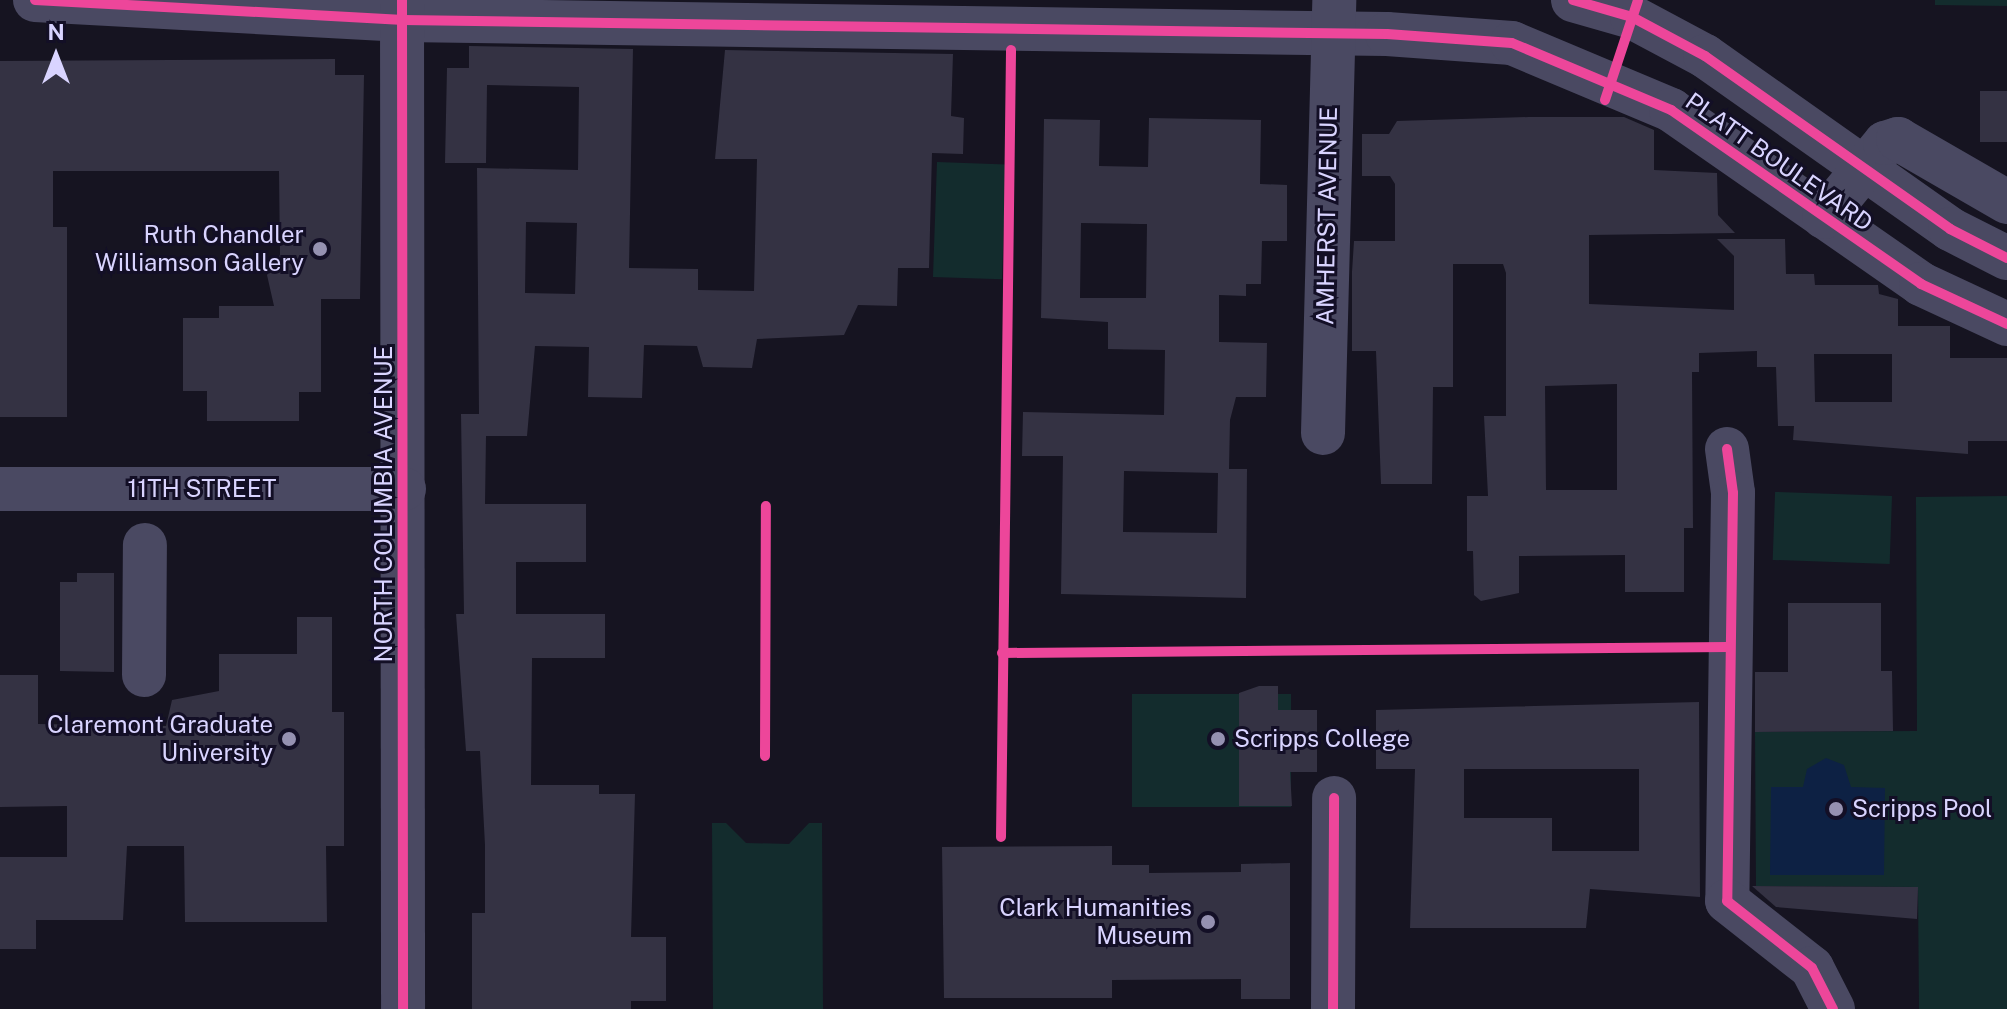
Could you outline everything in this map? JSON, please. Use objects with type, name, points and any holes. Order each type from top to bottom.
[{"type":"street","name":"PLATT BOULEVARD","points":[[35,0],[402,10],[1332,17],[1459,36],[1565,61],[1671,110],[1921,284],[2007,324]]},
{"type":"street","name":"PLATT BOULEVARD","points":[[1573,0],[1632,17],[1705,56],[1950,229],[2007,258]]},
{"type":"street","name":"NORTH COLUMBIA AVENUE","points":[[402,10],[403,1009]]},
{"type":"street","name":"AMHERST AVENUE","points":[[1323,433],[1332,17]]},
{"type":"street","points":[[1824,217],[1885,143],[1911,141],[2007,202]]},
{"type":"street","points":[[1727,449],[1733,493],[1727,901],[1812,968],[1833,1009]]},
{"type":"street","name":"11TH STREET","points":[[0,489],[404,489]]},
{"type":"street","points":[[144,675],[145,545]]},
{"type":"street","points":[[1333,1009],[1334,798]]},
{"type":"green space","points":[[1935,0],[2007,0],[2007,6],[1935,5]]},
{"type":"green space","points":[[937,162],[1006,164],[1002,279],[933,277]]},
{"type":"green space","points":[[1775,492],[1892,496],[1890,564],[1773,560]]},
{"type":"green space","points":[[2007,496],[2007,1009],[1919,1009],[1918,887],[1756,886],[1755,732],[1917,731],[1916,497]]},
{"type":"green space","points":[[1132,694],[1291,694],[1291,807],[1132,807]]},
{"type":"green space","points":[[712,823],[726,823],[746,843],[789,844],[809,823],[822,823],[823,1009],[713,1009]]},
{"type":"water","points":[[1826,758],[1844,765],[1851,787],[1885,788],[1884,875],[1770,875],[1771,787],[1803,787],[1807,769]]},
{"type":"building","points":[[469,46],[633,49],[629,268],[698,269],[698,290],[754,291],[757,159],[715,159],[725,50],[953,54],[951,116],[964,118],[963,154],[932,153],[929,268],[898,268],[897,306],[858,305],[844,335],[757,339],[752,368],[703,367],[697,346],[644,345],[642,398],[588,397],[589,347],[535,346],[527,436],[486,436],[485,504],[586,504],[586,562],[516,562],[516,614],[605,614],[605,658],[532,658],[531,785],[599,785],[599,794],[635,794],[631,937],[666,937],[666,1001],[631,1001],[631,1009],[472,1009],[472,913],[485,913],[485,845],[480,751],[466,751],[456,614],[464,614],[461,414],[479,414],[477,168],[578,170],[579,87],[487,85],[486,163],[445,163],[447,68],[469,68]],"holes":[[[526,222],[577,223],[575,294],[525,293]]]},
{"type":"building","points":[[335,59],[335,75],[364,75],[360,299],[321,299],[321,392],[299,392],[299,421],[207,421],[207,391],[183,391],[183,318],[219,318],[219,306],[274,306],[267,275],[280,255],[279,171],[53,171],[53,227],[67,227],[67,417],[0,417],[0,61]]},
{"type":"building","points":[[1980,91],[2007,91],[2007,142],[1980,142]]},
{"type":"building","points":[[1624,117],[1654,130],[1654,170],[1717,173],[1718,215],[1735,233],[1589,235],[1589,304],[1734,310],[1734,256],[1717,239],[1785,239],[1786,274],[1814,274],[1815,285],[1878,285],[1879,294],[1898,299],[1898,326],[1950,326],[1950,358],[2007,358],[2007,441],[1968,441],[1968,454],[1793,440],[1794,426],[1778,426],[1776,367],[1757,367],[1757,351],[1699,353],[1699,372],[1692,372],[1693,528],[1684,528],[1684,592],[1625,592],[1625,555],[1519,556],[1519,593],[1481,601],[1474,595],[1473,551],[1467,551],[1467,496],[1488,496],[1484,416],[1506,416],[1506,273],[1503,264],[1453,264],[1453,387],[1433,387],[1432,484],[1381,484],[1376,351],[1352,351],[1354,241],[1395,241],[1395,184],[1390,176],[1362,176],[1362,134],[1389,134],[1397,121]],"holes":[[[1814,354],[1892,354],[1892,402],[1815,402]],[[1617,384],[1617,490],[1546,490],[1545,386]]]},
{"type":"building","points":[[1149,118],[1261,120],[1260,184],[1287,185],[1287,241],[1262,241],[1261,284],[1246,284],[1246,296],[1219,295],[1219,342],[1267,343],[1266,397],[1236,397],[1230,420],[1229,469],[1247,469],[1246,598],[1061,594],[1063,456],[1022,456],[1023,412],[1164,415],[1165,350],[1108,349],[1108,322],[1041,318],[1044,119],[1100,120],[1099,166],[1148,167]],"holes":[[[1081,223],[1147,224],[1146,298],[1080,298]],[[1124,471],[1218,473],[1217,533],[1123,532]]]},
{"type":"building","points":[[77,573],[114,573],[114,672],[60,671],[60,582],[77,582]]},
{"type":"building","points":[[1788,603],[1881,603],[1881,671],[1892,671],[1893,731],[1755,732],[1755,672],[1788,672]]},
{"type":"building","points":[[297,617],[332,617],[332,712],[344,712],[344,846],[326,846],[327,922],[185,922],[184,846],[127,846],[123,920],[36,920],[36,949],[0,949],[0,857],[67,857],[67,806],[0,807],[0,675],[38,675],[38,724],[166,726],[172,700],[219,691],[219,654],[297,654]]},
{"type":"building","points":[[1259,686],[1278,686],[1278,710],[1317,710],[1317,772],[1290,772],[1292,806],[1239,806],[1239,693]]},
{"type":"building","points":[[1699,702],[1700,897],[1590,889],[1586,928],[1410,928],[1415,769],[1376,769],[1376,710]],"holes":[[[1464,769],[1639,769],[1639,851],[1552,851],[1552,818],[1464,818]]]},
{"type":"building","name":"Clark Humanities Museum","points":[[1112,846],[1112,865],[1149,865],[1149,873],[1241,872],[1241,864],[1290,863],[1290,999],[1241,999],[1241,979],[1112,980],[1112,998],[944,998],[942,847]]},
{"type":"building","points":[[1752,886],[1918,887],[1917,919],[1776,907]]},
{"type":"cycle path","points":[[35,0],[403,20],[1387,34],[1512,43],[1671,110],[1921,284],[2007,324]]},
{"type":"cycle path","points":[[402,0],[403,1009]]},
{"type":"cycle path","points":[[1573,0],[1632,17],[1705,56],[1950,229],[2007,258]]},
{"type":"cycle path","points":[[1605,100],[1638,0]]},
{"type":"cycle path","points":[[1001,837],[1011,50]]},
{"type":"cycle path","points":[[1727,449],[1733,493],[1727,901],[1812,968],[1833,1009]]},
{"type":"cycle path","points":[[765,756],[766,506]]},
{"type":"cycle path","points":[[1002,653],[1728,647]]},
{"type":"cycle path","points":[[1333,1009],[1334,798]]},
{"type":"place","name":"Ruth Chandler Williamson Gallery","points":[[320,249]]},
{"type":"place","name":"Claremont Graduate University","points":[[289,739]]},
{"type":"place","name":"Scripps College","points":[[1218,739]]},
{"type":"place","name":"Scripps Pool","points":[[1836,809]]},
{"type":"place","name":"Clark Humanities Museum","points":[[1208,922]]}]
